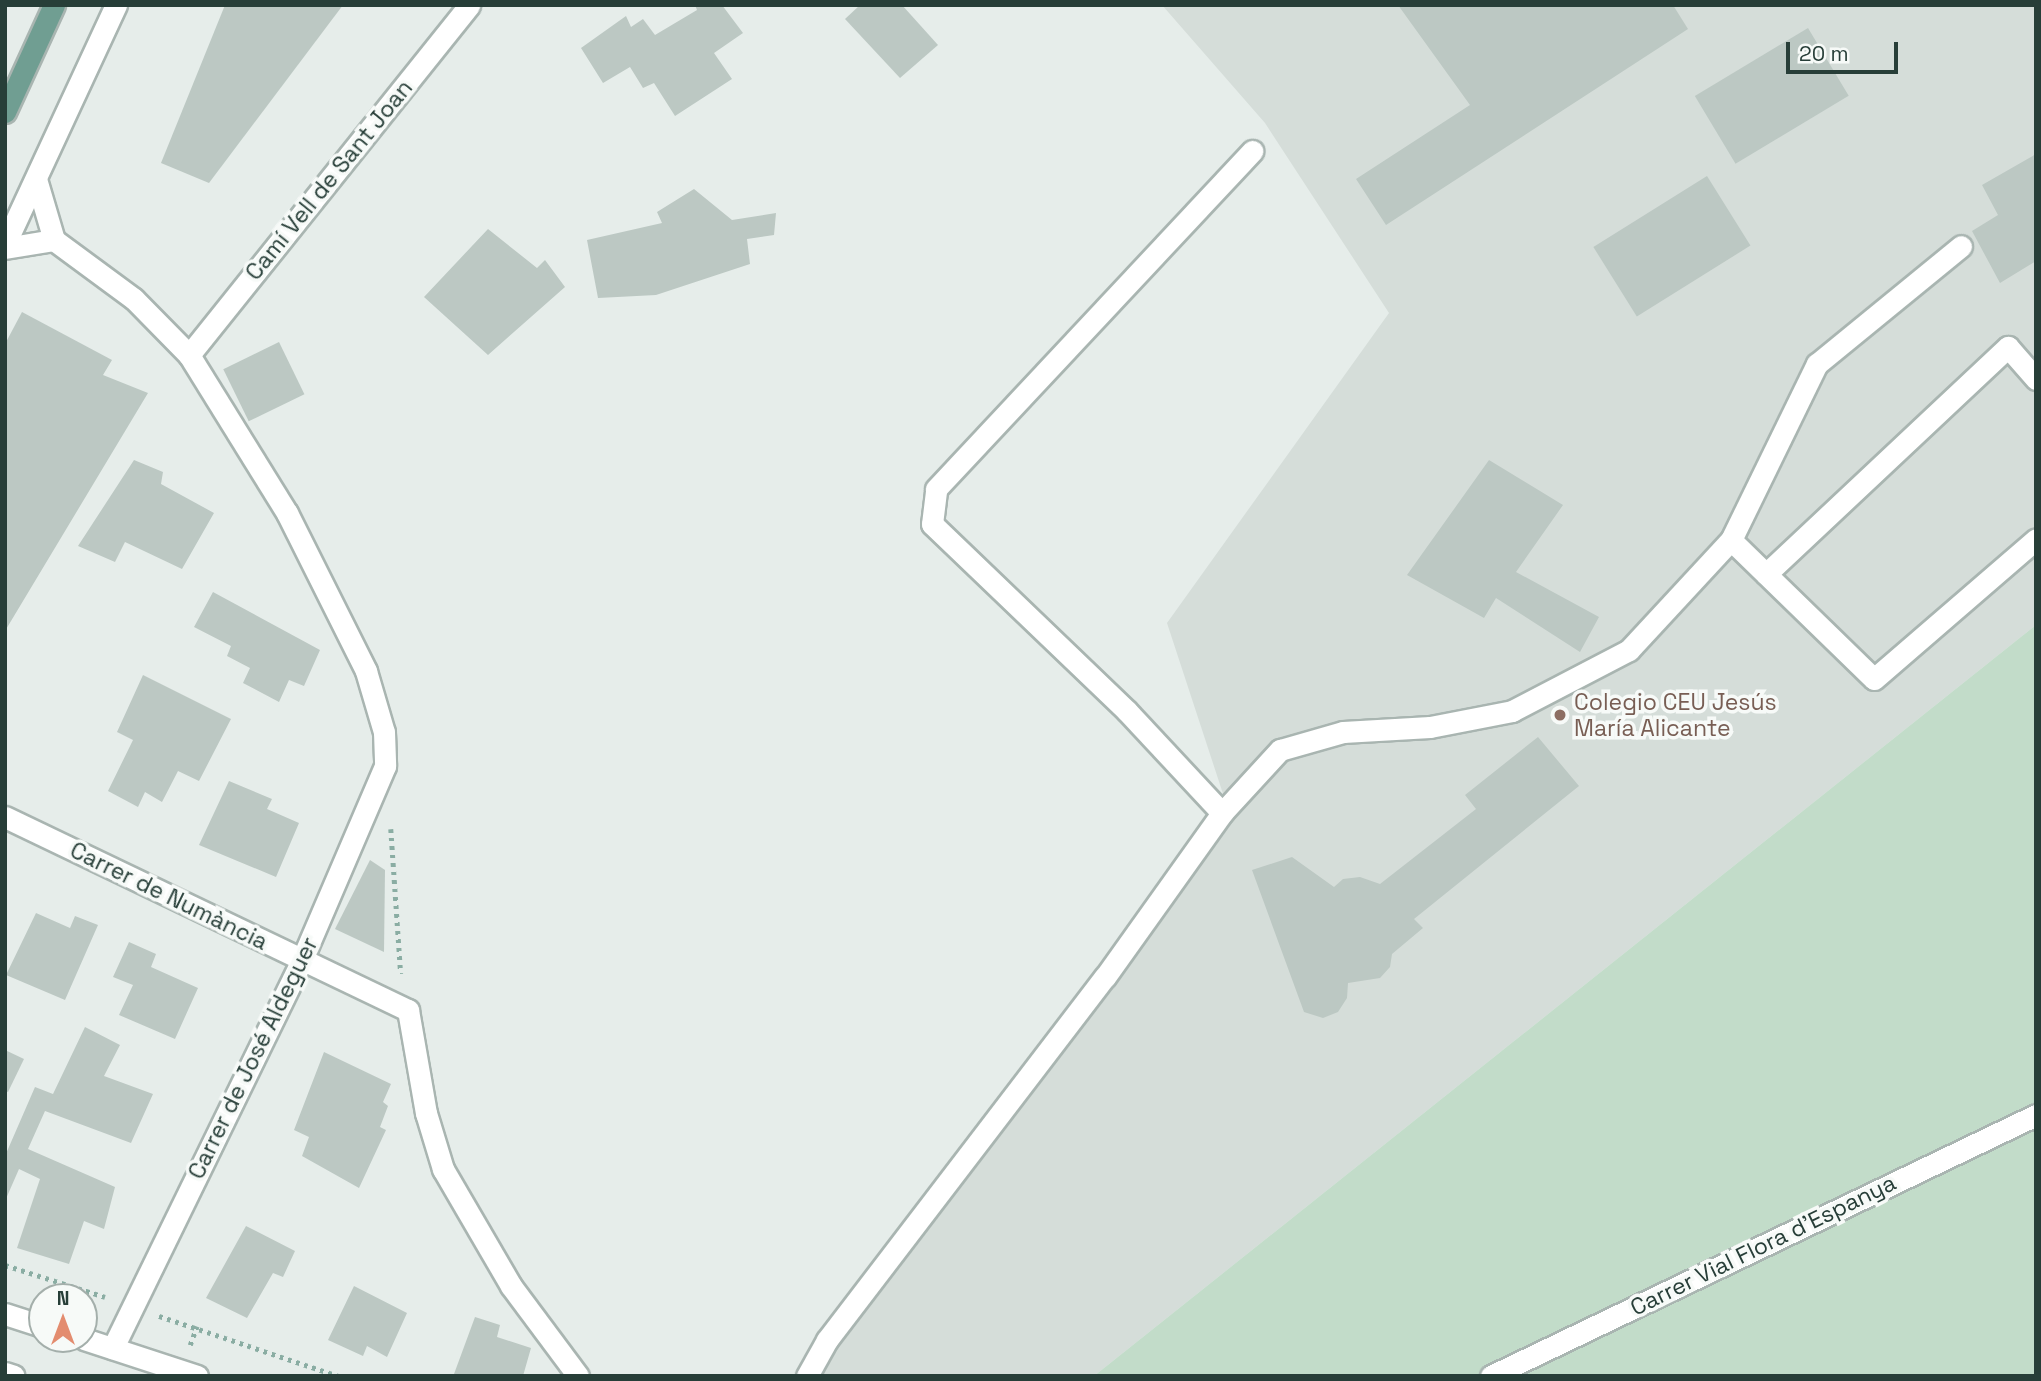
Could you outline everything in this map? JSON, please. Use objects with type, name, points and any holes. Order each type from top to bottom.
[{"type":"main road","points":[[5,112],[54,5]]},
{"type":"street","points":[[5,246],[116,5]]},
{"type":"street","name":"Camí Vell de Sant Joan","points":[[189,355],[469,5]]},
{"type":"street","points":[[1222,813],[1127,710],[932,524],[936,489],[1252,151]]},
{"type":"street","points":[[36,179],[54,240],[134,299],[189,355]]},
{"type":"street","points":[[5,246],[54,240]]},
{"type":"street","points":[[807,1376],[827,1340],[1105,976],[1222,813],[1280,750],[1343,732],[1430,727],[1512,710],[1629,650],[1731,540],[1817,364],[1961,246]]},
{"type":"street","points":[[1766,573],[2008,347],[2036,379]]},
{"type":"street","name":"Carrer de José Aldeguer","points":[[113,1348],[302,960],[386,766],[384,732],[366,671],[287,513],[189,355]]},
{"type":"street","points":[[1731,540],[1874,679],[2036,539]]},
{"type":"street","name":"Carrer de Numància","points":[[5,817],[408,1010]]},
{"type":"street","points":[[408,1010],[426,1113],[443,1169],[511,1286],[578,1376]]},
{"type":"street","name":"Carrer Vial Flora d'Espanya","points":[[1491,1376],[2036,1115]]},
{"type":"street","points":[[5,1314],[28,1321]]},
{"type":"street","points":[[98,1343],[197,1376]]},
{"type":"street","points":[[5,1373],[14,1376]]},
{"type":"path","points":[[391,821],[402,985],[408,1010]]},
{"type":"path","points":[[5,1265],[134,1306],[195,1331],[338,1376]]},
{"type":"shaded area","name":"Colegio CEU Jesús María Alicante","points":[[1162,5],[2036,5],[2036,625],[1094,1376],[794,1376],[1227,806],[1167,623],[1389,313],[1265,123]]},
{"type":"green space","points":[[2036,625],[2036,1376],[1094,1376]]},
{"type":"building","points":[[225,5],[343,5],[209,183],[161,163]]},
{"type":"building","points":[[695,5],[722,5],[743,33],[714,53],[732,79],[675,116],[654,83],[643,88],[630,67],[603,83],[581,48],[626,16],[631,27],[643,19],[655,35],[697,10]]},
{"type":"building","points":[[860,5],[902,5],[938,45],[900,78],[845,19]]},
{"type":"building","points":[[1398,5],[1673,5],[1688,29],[1386,225],[1356,179],[1470,105]]},
{"type":"building","points":[[1808,28],[1849,96],[1736,164],[1695,96]]},
{"type":"building","points":[[2036,154],[2036,261],[2000,283],[1972,231],[1998,215],[1982,185]]},
{"type":"building","points":[[1707,176],[1750,246],[1637,317],[1593,247]]},
{"type":"building","points":[[694,189],[732,220],[776,213],[774,235],[747,239],[750,264],[656,295],[598,298],[587,240],[662,223],[657,212]]},
{"type":"building","points":[[488,229],[537,268],[545,260],[565,287],[488,355],[424,297]]},
{"type":"building","points":[[22,312],[112,360],[103,375],[148,393],[5,631],[5,344]]},
{"type":"building","points":[[279,342],[304,394],[249,421],[223,369]]},
{"type":"building","points":[[134,460],[163,472],[161,484],[214,513],[182,569],[125,542],[115,562],[78,546]]},
{"type":"building","points":[[1489,460],[1563,505],[1516,572],[1599,617],[1580,652],[1496,598],[1484,618],[1407,575]]},
{"type":"building","points":[[213,592],[320,650],[304,686],[289,680],[279,702],[243,683],[250,668],[227,656],[231,646],[194,627]]},
{"type":"building","points":[[143,675],[231,719],[199,781],[178,771],[162,802],[145,792],[138,807],[108,791],[133,740],[117,732]]},
{"type":"building","points":[[1538,737],[1579,786],[1414,919],[1423,928],[1392,954],[1390,967],[1380,978],[1348,983],[1347,998],[1338,1012],[1323,1018],[1304,1012],[1252,870],[1292,857],[1334,887],[1343,879],[1360,877],[1380,884],[1476,809],[1465,795]]},
{"type":"building","points":[[229,781],[272,799],[267,809],[299,823],[276,877],[199,845]]},
{"type":"building","points":[[370,860],[385,870],[384,952],[335,929]]},
{"type":"building","points":[[36,913],[70,928],[75,916],[98,925],[65,1000],[6,975]]},
{"type":"building","points":[[129,942],[156,954],[151,967],[198,988],[175,1039],[119,1015],[133,985],[113,977]]},
{"type":"building","points":[[85,1027],[120,1045],[104,1076],[153,1094],[131,1143],[45,1111],[28,1149],[115,1187],[104,1229],[84,1221],[69,1264],[17,1248],[40,1179],[19,1169],[5,1201],[5,1156],[35,1087],[53,1094]]},
{"type":"building","points":[[5,1050],[24,1059],[8,1092],[5,1091]]},
{"type":"building","points":[[324,1052],[391,1084],[383,1102],[388,1106],[380,1127],[386,1130],[359,1188],[302,1156],[309,1137],[294,1130]]},
{"type":"building","points":[[246,1226],[295,1251],[283,1277],[273,1273],[247,1318],[206,1298]]},
{"type":"building","points":[[354,1286],[407,1313],[387,1357],[367,1346],[363,1356],[328,1340]]},
{"type":"building","points":[[475,1317],[500,1325],[497,1337],[531,1348],[523,1376],[454,1374]]},
{"type":"place","name":"Colegio CEU Jesús María Alicante","points":[[1560,715]]}]
